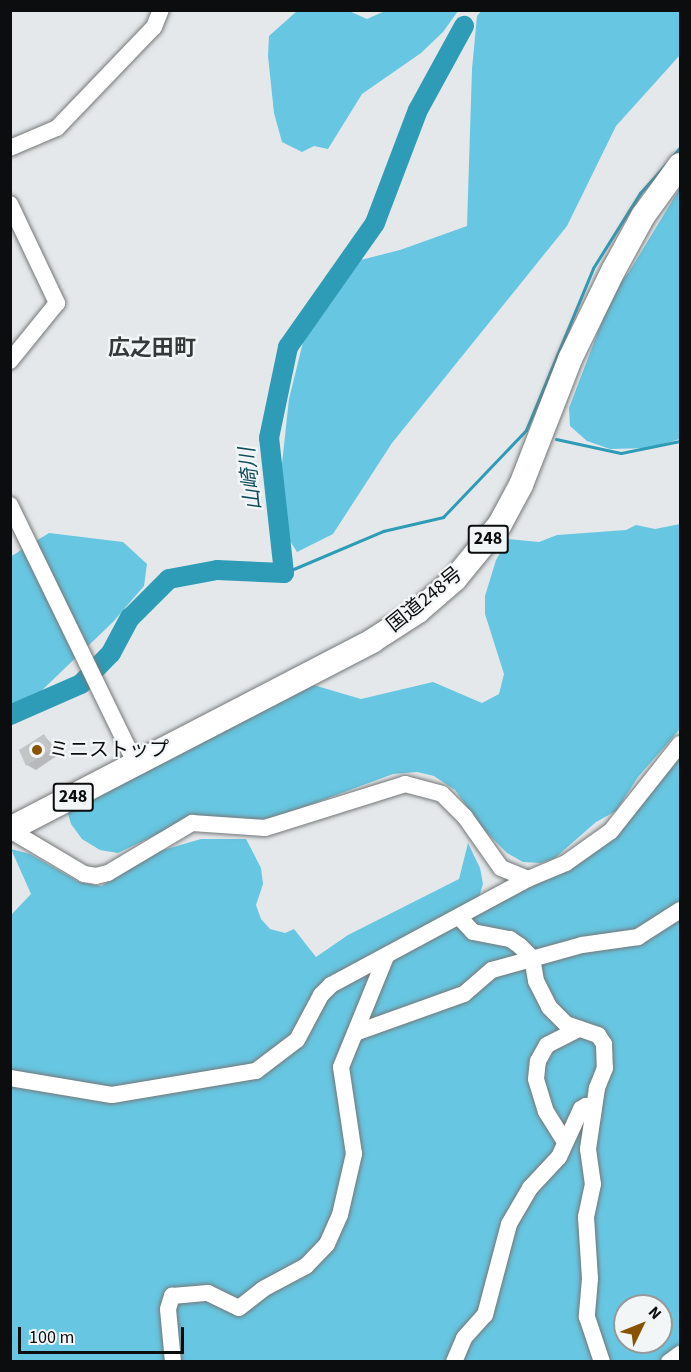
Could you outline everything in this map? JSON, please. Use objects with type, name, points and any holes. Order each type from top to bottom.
[{"type":"highway","name":"国道248号","points":[[10,829],[387,633],[436,596],[471,562],[500,524],[521,485],[570,359],[613,271],[643,216],[681,165]]},
{"type":"street","points":[[10,148],[57,128],[154,27],[157,12]]},
{"type":"street","points":[[10,204],[57,303],[10,361]]},
{"type":"street","points":[[10,505],[136,764]]},
{"type":"street","points":[[10,1078],[99,1095],[240,1076],[256,1071],[297,1040],[321,995],[331,985],[460,918],[528,879],[566,863],[611,831],[681,744]]},
{"type":"street","points":[[10,829],[84,874],[96,876],[108,873],[192,823],[265,828],[387,788],[413,785],[442,794],[465,817],[501,868],[528,879]]},
{"type":"street","points":[[355,1034],[464,994],[492,970],[533,961],[600,941],[638,937],[681,910]]},
{"type":"street","points":[[460,918],[473,932],[510,939],[533,961],[536,981],[549,1007],[576,1030],[598,1035],[604,1044],[604,1068],[593,1111],[588,1149],[593,1184],[586,1216],[590,1279],[587,1317],[602,1362]]},
{"type":"street","points":[[173,1362],[168,1309],[172,1296],[208,1293],[239,1308],[263,1289],[306,1266],[327,1244],[351,1176],[353,1138],[341,1067],[386,957]]},
{"type":"street","points":[[565,1142],[546,1112],[536,1079],[538,1061],[548,1045],[576,1030]]},
{"type":"street","points":[[454,1362],[464,1338],[485,1315],[509,1224],[530,1188],[559,1157],[581,1109],[586,1106],[593,1111]]},
{"type":"street","points":[[669,1362],[681,1354]]},
{"type":"shaded area","points":[[482,10],[680,11],[680,55],[616,126],[567,226],[392,443],[333,534],[297,552],[276,519],[289,399],[304,338],[337,266],[400,250],[467,226],[472,69],[477,16]]},
{"type":"shaded area","points":[[297,11],[349,11],[367,19],[385,11],[458,11],[443,32],[421,53],[362,94],[328,149],[314,146],[302,152],[282,142],[274,113],[268,56],[269,36]]},
{"type":"shaded area","points":[[680,188],[680,439],[649,448],[610,449],[587,441],[570,426],[569,408],[614,290],[629,272]]},
{"type":"shaded area","points":[[680,524],[680,729],[638,777],[616,811],[596,822],[555,858],[541,863],[523,862],[507,853],[483,829],[455,790],[434,776],[417,772],[393,774],[277,817],[254,820],[195,816],[118,853],[100,850],[82,839],[71,824],[67,811],[310,684],[361,699],[433,682],[482,703],[499,694],[504,674],[485,614],[485,596],[496,560],[508,539],[539,542],[557,535],[626,530],[636,525],[655,529]]},
{"type":"shaded area","points":[[49,533],[123,542],[147,564],[144,586],[113,622],[11,720],[10,557]]},
{"type":"shaded area","points":[[680,755],[680,1361],[11,1362],[11,1080],[65,1093],[256,1075],[331,990],[600,849],[620,831]]},
{"type":"shaded area","points":[[201,839],[246,839],[261,868],[263,884],[256,905],[261,919],[270,929],[285,933],[294,929],[316,957],[348,935],[459,879],[468,843],[480,868],[483,884],[478,900],[330,982],[303,1028],[257,1066],[108,1093],[11,1076],[11,915],[31,894],[11,849],[30,854],[79,882],[101,886],[160,851]]},
{"type":"building","points":[[44,734],[53,748],[26,766],[19,750]]},
{"type":"waterway","name":"山崎川","points":[[10,715],[81,684],[111,653],[130,618],[169,579],[217,570],[284,573],[269,438],[288,347],[375,223],[418,110],[464,26]]},
{"type":"waterway","points":[[672,157],[680,147]]},
{"type":"waterway","points":[[284,573],[383,531],[443,517],[526,430],[593,268],[640,193],[666,164]]},
{"type":"waterway","points":[[556,439],[621,453],[680,441]]},
{"type":"place","name":"ミニストップ","points":[[37,750]]},
{"type":"district","name":"広之田町","points":[[152,349]]}]
